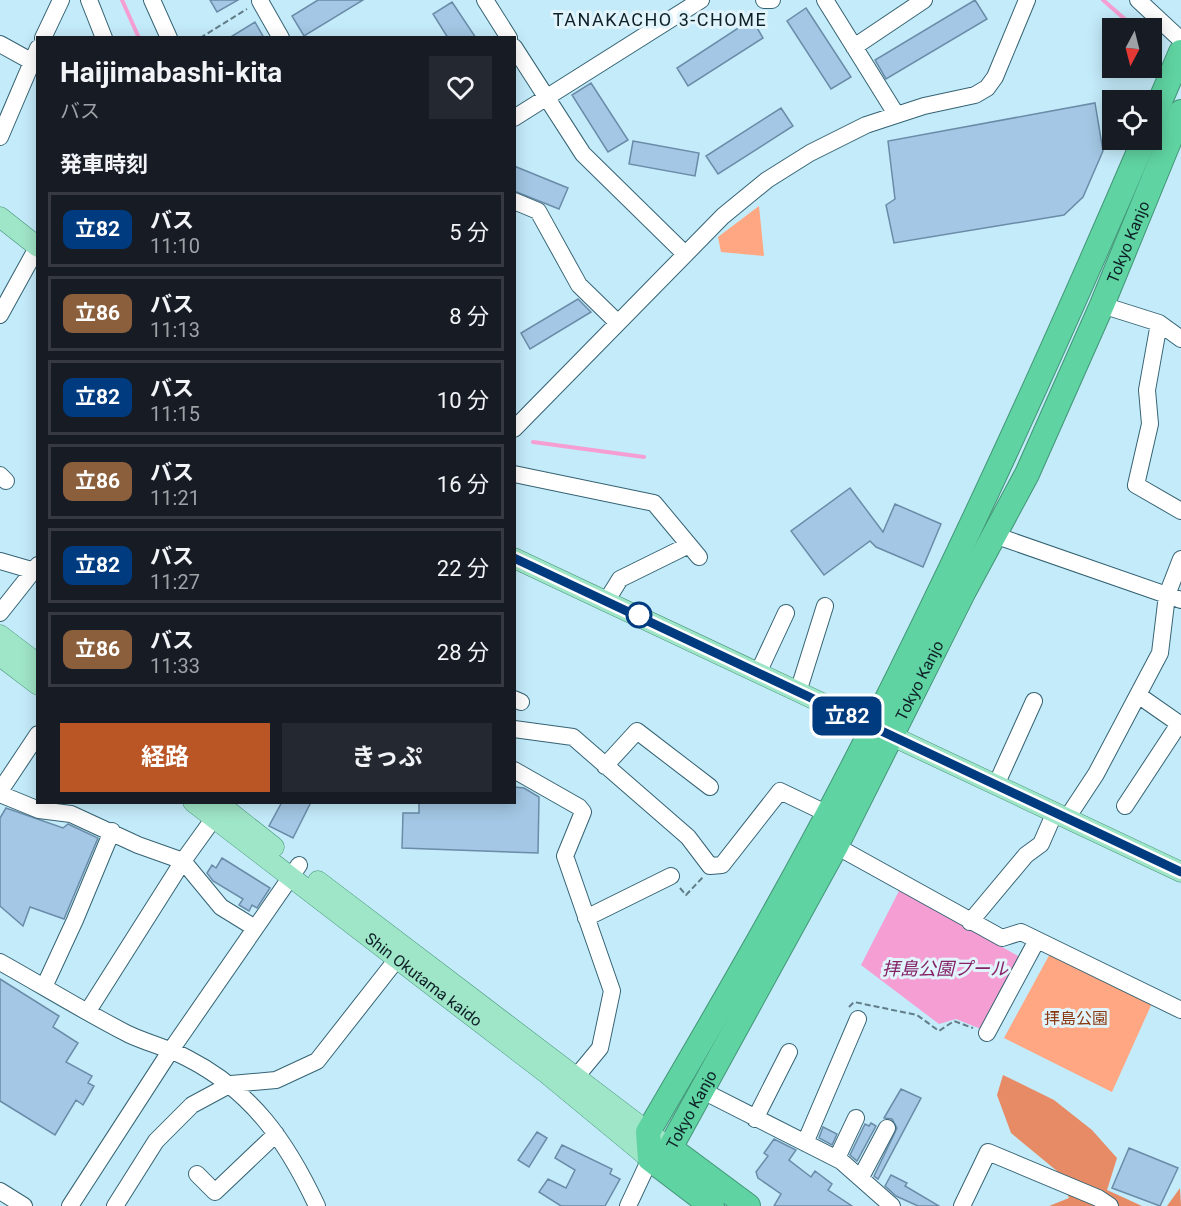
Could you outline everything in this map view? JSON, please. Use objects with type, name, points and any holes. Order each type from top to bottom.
[{"type":"highway","points":[[1162,97],[1181,52]]},
{"type":"highway","name":"Tokyo Kanjo","points":[[712,1206],[660,1153],[648,1132],[828,814],[883,733],[1027,474],[1102,305],[1181,112]]},
{"type":"highway","name":"Tokyo Kanjo","points":[[660,1153],[703,1091],[836,846],[972,525],[1140,150]]},
{"type":"highway","name":"Tokyo Kanjo","points":[[660,1153],[748,1206]]},
{"type":"main road","points":[[0,217],[36,246]]},
{"type":"main road","points":[[516,559],[1181,872]]},
{"type":"main road","points":[[0,634],[36,662]]},
{"type":"main road","points":[[0,656],[36,683]]},
{"type":"main road","name":"Shin Okutama kaido","points":[[198,804],[215,810],[648,1132]]},
{"type":"main road","name":"Shin Okutama kaido","points":[[295,871],[398,959],[546,1073],[660,1153]]},
{"type":"street","points":[[44,36],[61,0]]},
{"type":"street","points":[[89,0],[103,36]]},
{"type":"street","points":[[152,0],[168,36]]},
{"type":"street","points":[[485,0],[508,36]]},
{"type":"street","points":[[516,117],[701,0]]},
{"type":"street","points":[[764,0],[772,0]]},
{"type":"street","points":[[825,0],[896,114]]},
{"type":"street","points":[[854,47],[924,0]]},
{"type":"street","points":[[516,427],[685,254],[741,200],[781,170],[838,138],[896,114],[975,95],[987,88],[995,77],[1027,0]]},
{"type":"street","points":[[1138,0],[1181,40]]},
{"type":"street","points":[[260,1],[280,36]]},
{"type":"street","points":[[0,44],[35,58],[0,137]]},
{"type":"street","points":[[516,50],[584,154],[685,254]]},
{"type":"street","points":[[516,202],[538,211],[579,285],[618,323]]},
{"type":"street","points":[[0,315],[36,249]]},
{"type":"street","points":[[1102,305],[1159,323],[1181,339]]},
{"type":"street","points":[[1159,323],[1147,390],[1150,424],[1136,485],[1181,511]]},
{"type":"street","points":[[516,474],[654,504],[694,551],[620,579],[607,600]]},
{"type":"street","points":[[994,535],[1174,598]]},
{"type":"street","points":[[970,922],[1026,855],[1041,844],[1061,815],[1096,774],[1160,653],[1181,558]]},
{"type":"street","points":[[0,561],[36,571],[0,613]]},
{"type":"street","points":[[798,692],[825,606]]},
{"type":"street","points":[[758,673],[786,613]]},
{"type":"street","points":[[1125,806],[1180,725],[1138,695]]},
{"type":"street","points":[[996,785],[1034,701]]},
{"type":"street","points":[[516,729],[573,737],[688,837],[710,866],[722,866],[780,791],[828,814]]},
{"type":"street","points":[[605,766],[637,731],[710,787]]},
{"type":"street","points":[[36,737],[0,792],[39,810],[71,814],[112,831],[138,846],[183,861],[220,907],[255,928]]},
{"type":"street","points":[[516,771],[579,807],[583,812],[565,856],[612,991],[600,1048],[576,1077]]},
{"type":"street","points":[[88,1011],[215,810]]},
{"type":"street","points":[[44,987],[112,831]]},
{"type":"street","points":[[836,846],[1002,938],[1021,932],[1181,1010]]},
{"type":"street","points":[[70,1206],[171,1050],[295,871]]},
{"type":"street","points":[[586,918],[671,876]]},
{"type":"street","points":[[987,1033],[1037,940]]},
{"type":"street","points":[[115,1206],[156,1141],[192,1105],[231,1084],[276,1080],[318,1061],[398,959]]},
{"type":"street","points":[[0,962],[128,1034],[171,1050],[231,1084],[268,1121],[300,1171],[317,1206]]},
{"type":"street","points":[[805,1143],[858,1019]]},
{"type":"street","points":[[755,1119],[789,1052]]},
{"type":"street","points":[[703,1091],[837,1158],[892,1206]]},
{"type":"street","points":[[837,1158],[856,1118]]},
{"type":"street","points":[[861,1177],[887,1128]]},
{"type":"street","points":[[197,1174],[216,1192],[276,1134]]},
{"type":"street","points":[[962,1206],[988,1152],[1098,1198],[1110,1206]]},
{"type":"street","points":[[627,1206],[660,1153]]},
{"type":"street","points":[[0,1191],[24,1206]]},
{"type":"path","points":[[203,36],[260,1]]},
{"type":"path","points":[[671,876],[686,895],[710,866]]},
{"type":"path","points":[[858,1019],[848,1005],[854,1002],[917,1015],[939,1031],[954,1021],[987,1033]]},
{"type":"green space","points":[[759,206],[764,256],[721,252],[718,237]]},
{"type":"green space","name":"拝島公園","points":[[1052,950],[1153,1001],[1112,1092],[1004,1038]]},
{"type":"shaded area","points":[[1003,1075],[1054,1100],[1092,1130],[1117,1158],[1107,1190],[1142,1206],[1049,1206],[1069,1198],[1057,1171],[1011,1133],[997,1095]]},
{"type":"shaded area","points":[[1180,1188],[1181,1206],[1167,1206]]},
{"type":"water","name":"拝島公園プール","points":[[900,889],[1027,961],[986,1031],[956,1019],[939,1024],[861,965]]},
{"type":"building","points":[[210,0],[238,0],[217,12]]},
{"type":"building","points":[[318,0],[363,0],[304,36],[292,16]]},
{"type":"building","points":[[975,0],[987,19],[886,79],[875,60]]},
{"type":"building","points":[[452,2],[475,36],[447,36],[433,14]]},
{"type":"building","points":[[806,8],[851,77],[831,89],[787,21]]},
{"type":"building","points":[[752,19],[763,38],[688,86],[677,68]]},
{"type":"building","points":[[255,22],[263,36],[232,36]]},
{"type":"building","points":[[591,83],[628,140],[608,152],[572,95]]},
{"type":"building","points":[[1095,103],[1103,151],[1083,197],[1064,215],[894,243],[886,205],[895,199],[888,141]]},
{"type":"building","points":[[781,108],[793,126],[718,174],[706,156]]},
{"type":"building","points":[[633,141],[699,153],[695,176],[629,164]]},
{"type":"building","points":[[516,167],[568,188],[559,209],[516,192]]},
{"type":"building","points":[[578,299],[591,312],[530,349],[521,333]]},
{"type":"building","points":[[850,488],[883,532],[895,504],[941,524],[923,567],[876,547],[870,541],[824,575],[791,531]]},
{"type":"building","points":[[516,787],[524,788],[539,797],[538,853],[402,848],[403,813],[419,813],[419,804],[516,804]]},
{"type":"building","points":[[281,804],[310,804],[293,838],[269,826]]},
{"type":"building","points":[[6,808],[63,828],[68,824],[98,838],[64,919],[30,907],[23,926],[0,906],[0,818]]},
{"type":"building","points":[[222,858],[270,888],[257,908],[252,905],[249,911],[239,905],[243,899],[213,881],[207,873],[212,865],[216,868]]},
{"type":"building","points":[[0,979],[59,1016],[53,1027],[78,1043],[66,1062],[92,1076],[88,1083],[94,1086],[83,1105],[76,1100],[55,1135],[0,1101]]},
{"type":"building","points":[[901,1089],[921,1098],[878,1179],[874,1176],[897,1128],[892,1119],[884,1118]]},
{"type":"building","points":[[871,1123],[876,1126],[857,1161],[850,1155],[865,1124],[869,1126]]},
{"type":"building","points":[[823,1127],[837,1134],[832,1145],[819,1138]]},
{"type":"building","points":[[537,1132],[547,1138],[529,1167],[518,1160]]},
{"type":"building","points":[[774,1139],[796,1150],[789,1160],[811,1177],[815,1171],[832,1184],[828,1190],[852,1206],[774,1206],[781,1194],[758,1178],[756,1172],[768,1156],[764,1153]]},
{"type":"building","points":[[562,1145],[612,1169],[610,1174],[620,1179],[605,1206],[561,1206],[539,1192],[548,1179],[566,1188],[575,1170],[555,1158]]},
{"type":"building","points":[[1129,1148],[1178,1168],[1160,1206],[1112,1188]]},
{"type":"building","points":[[891,1175],[907,1183],[905,1186],[939,1206],[918,1206],[896,1196],[885,1186]]},
{"type":"waterway","points":[[122,0],[138,36]]},
{"type":"waterway","points":[[1103,0],[1124,18]]},
{"type":"waterway","points":[[533,442],[644,457]]},
{"type":"bus line","name":"立82","points":[[516,559],[1181,872]]},
{"type":"district","name":"TANAKACHO 3-CHOME","points":[[660,20]]}]
